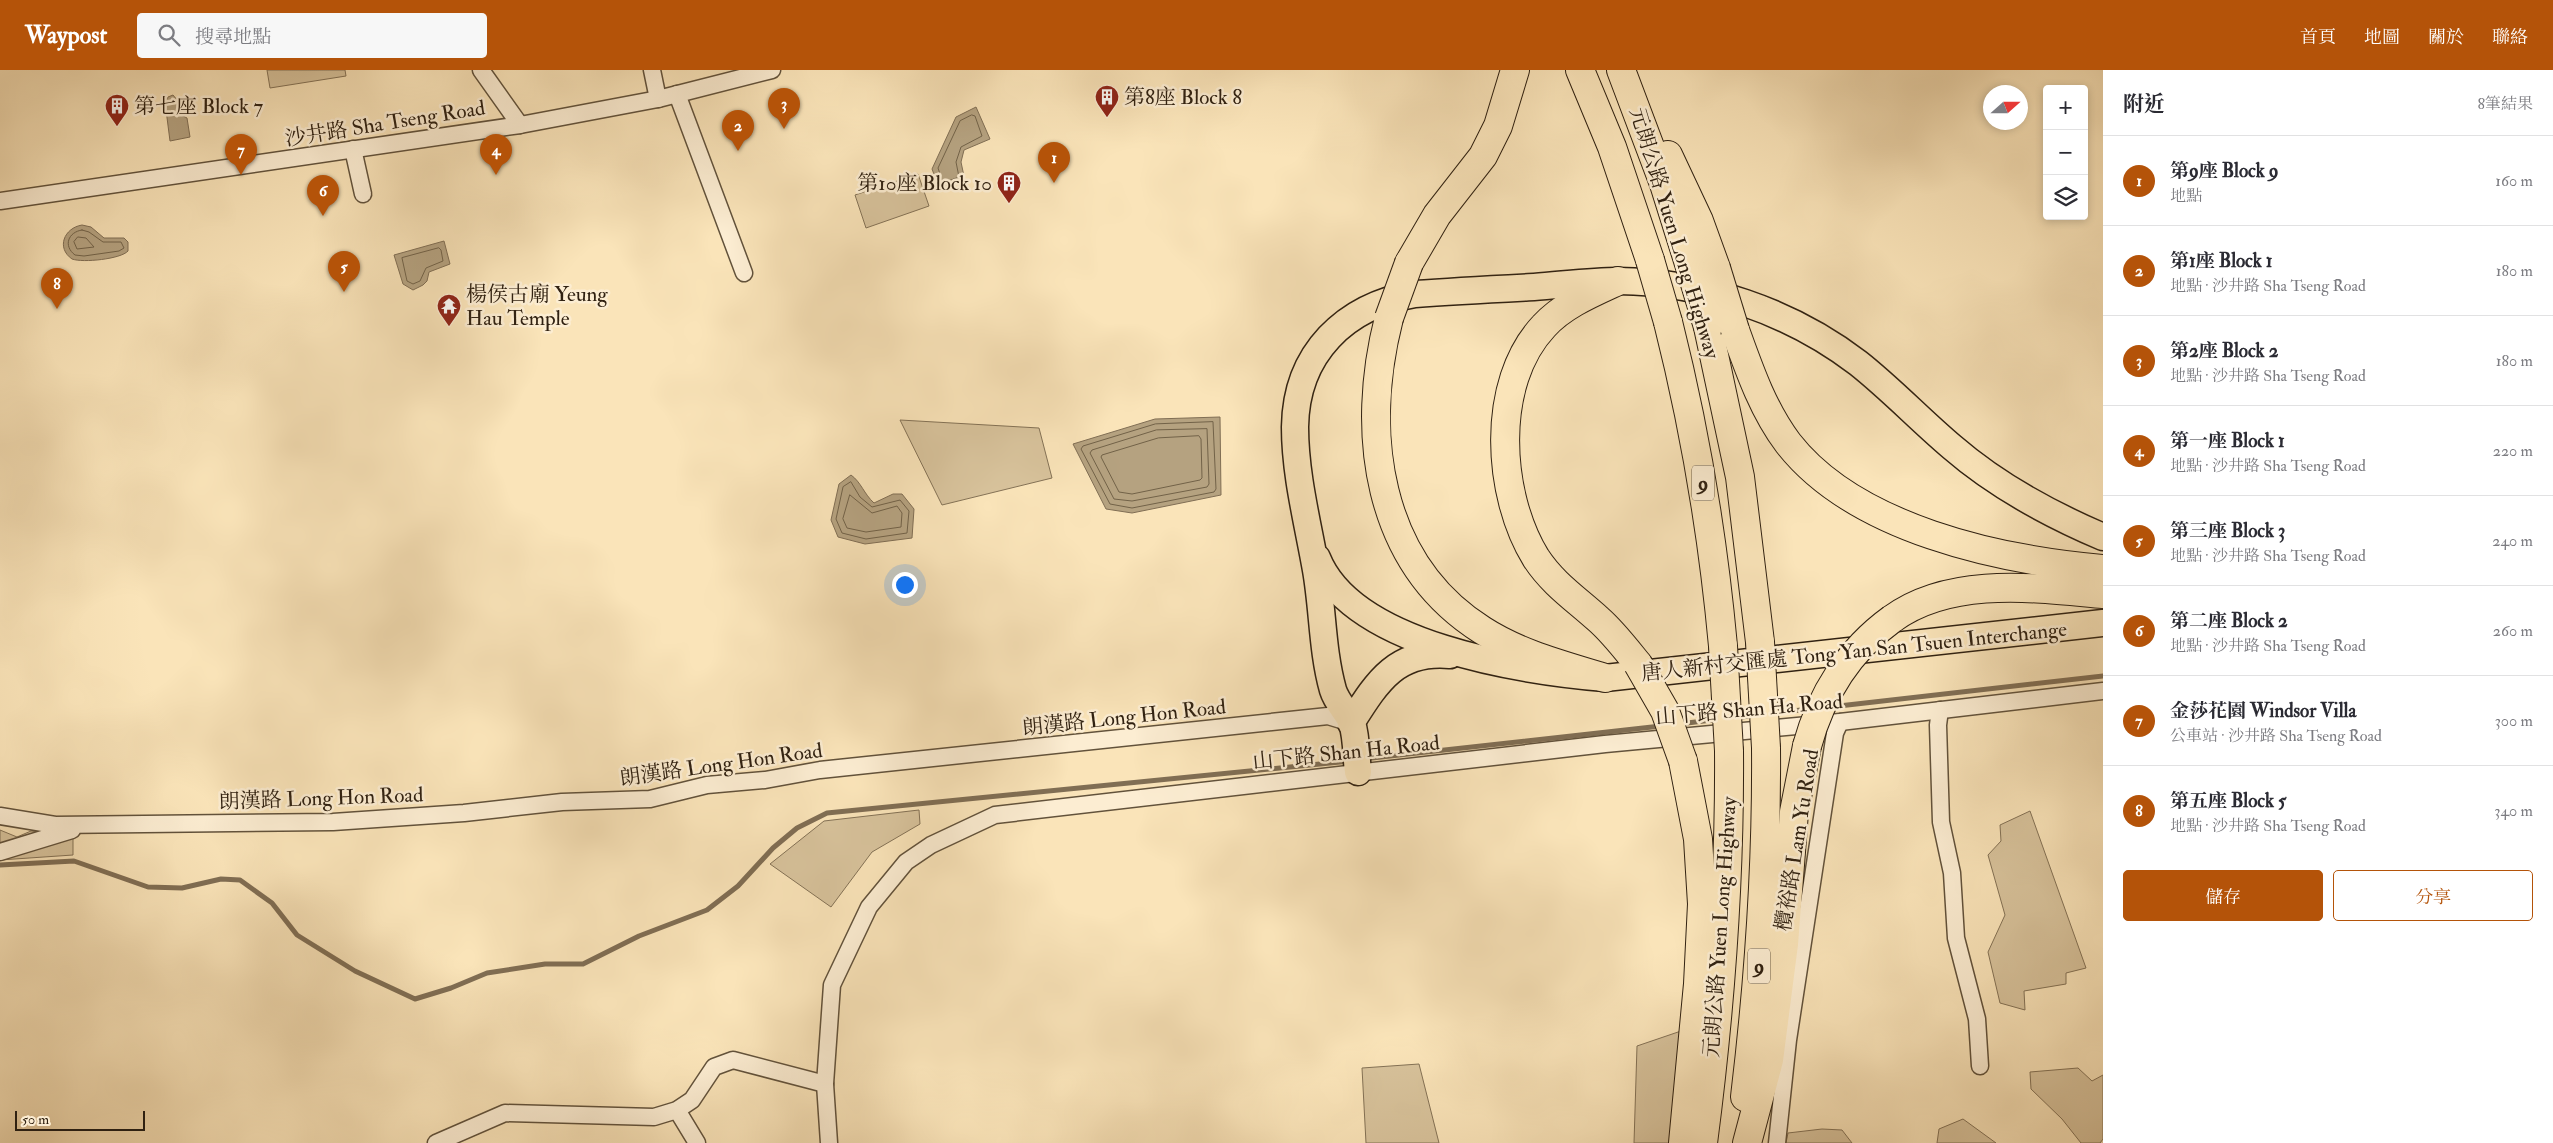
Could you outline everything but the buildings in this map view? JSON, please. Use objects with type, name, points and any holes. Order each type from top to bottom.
[{"type":"highway","points":[[1515,70],[1498,126],[1483,156],[1437,215],[1409,263],[1389,318],[1376,383],[1376,440],[1385,495],[1408,551],[1432,586],[1482,630],[1521,650],[1605,678]]},
{"type":"highway","name":"元朗公路 Yuen Long Highway","points":[[1580,70],[1629,194],[1668,322],[1683,382],[1704,488],[1714,558],[1723,646],[1729,751],[1729,869],[1726,918],[1703,1143]]},
{"type":"highway","name":"元朗公路 Yuen Long Highway","points":[[1625,79],[1703,267],[1708,327],[1741,487],[1760,642],[1766,748],[1766,844],[1759,967],[1739,1143]]},
{"type":"highway","points":[[1703,267],[1735,330],[1761,397],[1788,442],[1815,471],[1855,501],[1906,525],[1982,549],[2103,570]]},
{"type":"highway","points":[[1618,281],[1558,313],[1532,340],[1520,362],[1512,386],[1506,418],[1506,453],[1510,489],[1516,512],[1537,558],[1555,582],[1598,620],[1638,664],[1665,711],[1683,761],[1698,839],[1702,904],[1698,984],[1683,1143]]},
{"type":"highway","points":[[1747,1143],[1769,1060],[1784,944],[1794,812],[1807,746],[1823,702],[1842,669],[1865,640],[1892,619],[1918,604],[1966,591],[2027,588],[2103,594]]},
{"type":"main road","points":[[1358,768],[1352,729],[1333,692],[1326,657],[1296,442],[1296,413],[1298,398],[1306,373],[1320,347],[1336,329],[1370,307],[1415,294],[1618,281],[1708,292],[1744,302],[1777,314],[1822,338],[1888,387],[1952,448],[1994,480],[2041,509],[2103,537]]},
{"type":"main road","points":[[1311,544],[1326,575],[1354,605],[1402,632],[1469,656]]},
{"type":"main road","name":"唐人新村交匯處 Tong Yan San Tsuen Interchange","points":[[1469,656],[1560,674],[1605,678],[2103,623]]},
{"type":"main road","points":[[1352,729],[1379,680],[1394,668],[1416,657],[1439,654],[1469,656]]},
{"type":"street","points":[[481,70],[520,125]]},
{"type":"street","points":[[652,70],[658,99]]},
{"type":"street","name":"沙井路 Sha Tseng Road","points":[[0,200],[520,125],[658,99],[772,70]]},
{"type":"street","points":[[677,94],[744,273]]},
{"type":"street","points":[[353,150],[363,194]]},
{"type":"street","name":"山下路 Shan Ha Road","points":[[828,1143],[825,1084],[832,985],[869,907],[906,862],[930,845],[995,816],[1022,810],[1358,768],[1840,722],[2103,691]]},
{"type":"street","points":[[1940,710],[1938,725],[1941,822],[1952,873],[1956,938],[1977,1019],[1980,1066]]},
{"type":"street","name":"朗漢路 Long Hon Road","points":[[0,816],[55,825],[333,822],[464,813],[562,802],[650,799],[707,785],[765,780],[820,770],[1328,716],[1352,729]]},
{"type":"street","name":"欖裕路 Lam Yu Road","points":[[1777,1143],[1788,1040],[1835,733],[1840,722]]},
{"type":"street","name":"朗漢路 Long Hon Road","points":[[0,852],[44,837],[94,825]]},
{"type":"street","points":[[436,1143],[506,1113],[654,1117],[677,1110],[692,1100],[714,1067],[733,1060],[825,1084]]},
{"type":"street","points":[[677,1110],[697,1143]]},
{"type":"shaded area","points":[[267,70],[345,70],[346,76],[270,88]]},
{"type":"shaded area","points":[[918,174],[929,206],[866,228],[855,195]]},
{"type":"shaded area","points":[[900,420],[1039,428],[1052,478],[942,505]]},
{"type":"shaded area","points":[[919,810],[920,824],[872,852],[831,907],[770,864],[824,821]]},
{"type":"shaded area","points":[[2030,811],[2086,968],[2066,973],[2066,984],[2024,991],[2025,1010],[2000,1003],[1988,952],[2005,915],[1988,855],[2001,841],[2000,825]]},
{"type":"shaded area","points":[[0,830],[17,837],[31,831],[73,835],[73,855],[0,860]]},
{"type":"shaded area","points":[[1684,1030],[1677,1143],[1634,1143],[1637,1046]]},
{"type":"shaded area","points":[[1419,1064],[1439,1143],[1366,1143],[1362,1068]]},
{"type":"shaded area","points":[[2078,1068],[2092,1081],[2103,1075],[2103,1139],[2100,1143],[2081,1143],[2062,1119],[2031,1089],[2030,1072]]},
{"type":"shaded area","points":[[1963,1119],[1996,1143],[1937,1143],[1939,1129]]},
{"type":"shaded area","points":[[1822,1129],[1842,1130],[1852,1143],[1786,1143],[1788,1133]]},
{"type":"water","points":[[173,95],[178,101],[179,114],[187,118],[190,137],[170,141],[165,102],[168,97]]},
{"type":"water","points":[[976,107],[990,139],[964,150],[961,162],[965,181],[940,190],[932,169],[956,117]]},
{"type":"water","points":[[82,225],[91,227],[104,238],[124,238],[128,242],[128,251],[124,254],[102,260],[84,261],[72,259],[64,249],[64,239],[71,230]]},
{"type":"water","points":[[444,241],[450,264],[429,272],[427,281],[413,290],[403,284],[394,255]]},
{"type":"water","points":[[1220,417],[1221,495],[1132,513],[1106,509],[1073,444],[1155,419]]},
{"type":"water","points":[[851,475],[874,503],[893,494],[902,494],[914,509],[912,538],[865,544],[838,537],[831,520],[839,484]]},
{"type":"waterway","points":[[1830,707],[2103,676]]},
{"type":"waterway","points":[[1773,713],[1810,709]]},
{"type":"waterway","points":[[1736,718],[1755,715]]},
{"type":"waterway","points":[[1679,724],[1720,719]]},
{"type":"waterway","points":[[1363,759],[1661,726]]},
{"type":"waterway","points":[[0,865],[74,861],[148,887],[182,888],[221,879],[240,880],[272,903],[297,935],[355,971],[415,999],[451,988],[487,973],[545,964],[583,964],[639,936],[707,910],[738,886],[773,848],[797,828],[827,813],[1350,761]]},
{"type":"place","name":"第8座 Block 8","points":[[1107,118]]},
{"type":"place","name":"第七座 Block 7","points":[[117,127]]},
{"type":"place","name":"第2座 Block 2","points":[[784,129]]},
{"type":"place","name":"第1座 Block 1","points":[[738,151]]},
{"type":"place","name":"金莎花園 Windsor Villa","points":[[241,175]]},
{"type":"place","name":"第一座 Block 1","points":[[496,175]]},
{"type":"place","name":"第9座 Block 9","points":[[1054,183]]},
{"type":"place","name":"第10座 Block 10","points":[[1009,204]]},
{"type":"place","name":"第二座 Block 2","points":[[323,216]]},
{"type":"place","name":"第三座 Block 3","points":[[344,292]]},
{"type":"place","name":"第五座 Block 5","points":[[57,309]]},
{"type":"place","name":"楊侯古廟 Yeung Hau Temple","points":[[449,327]]}]
